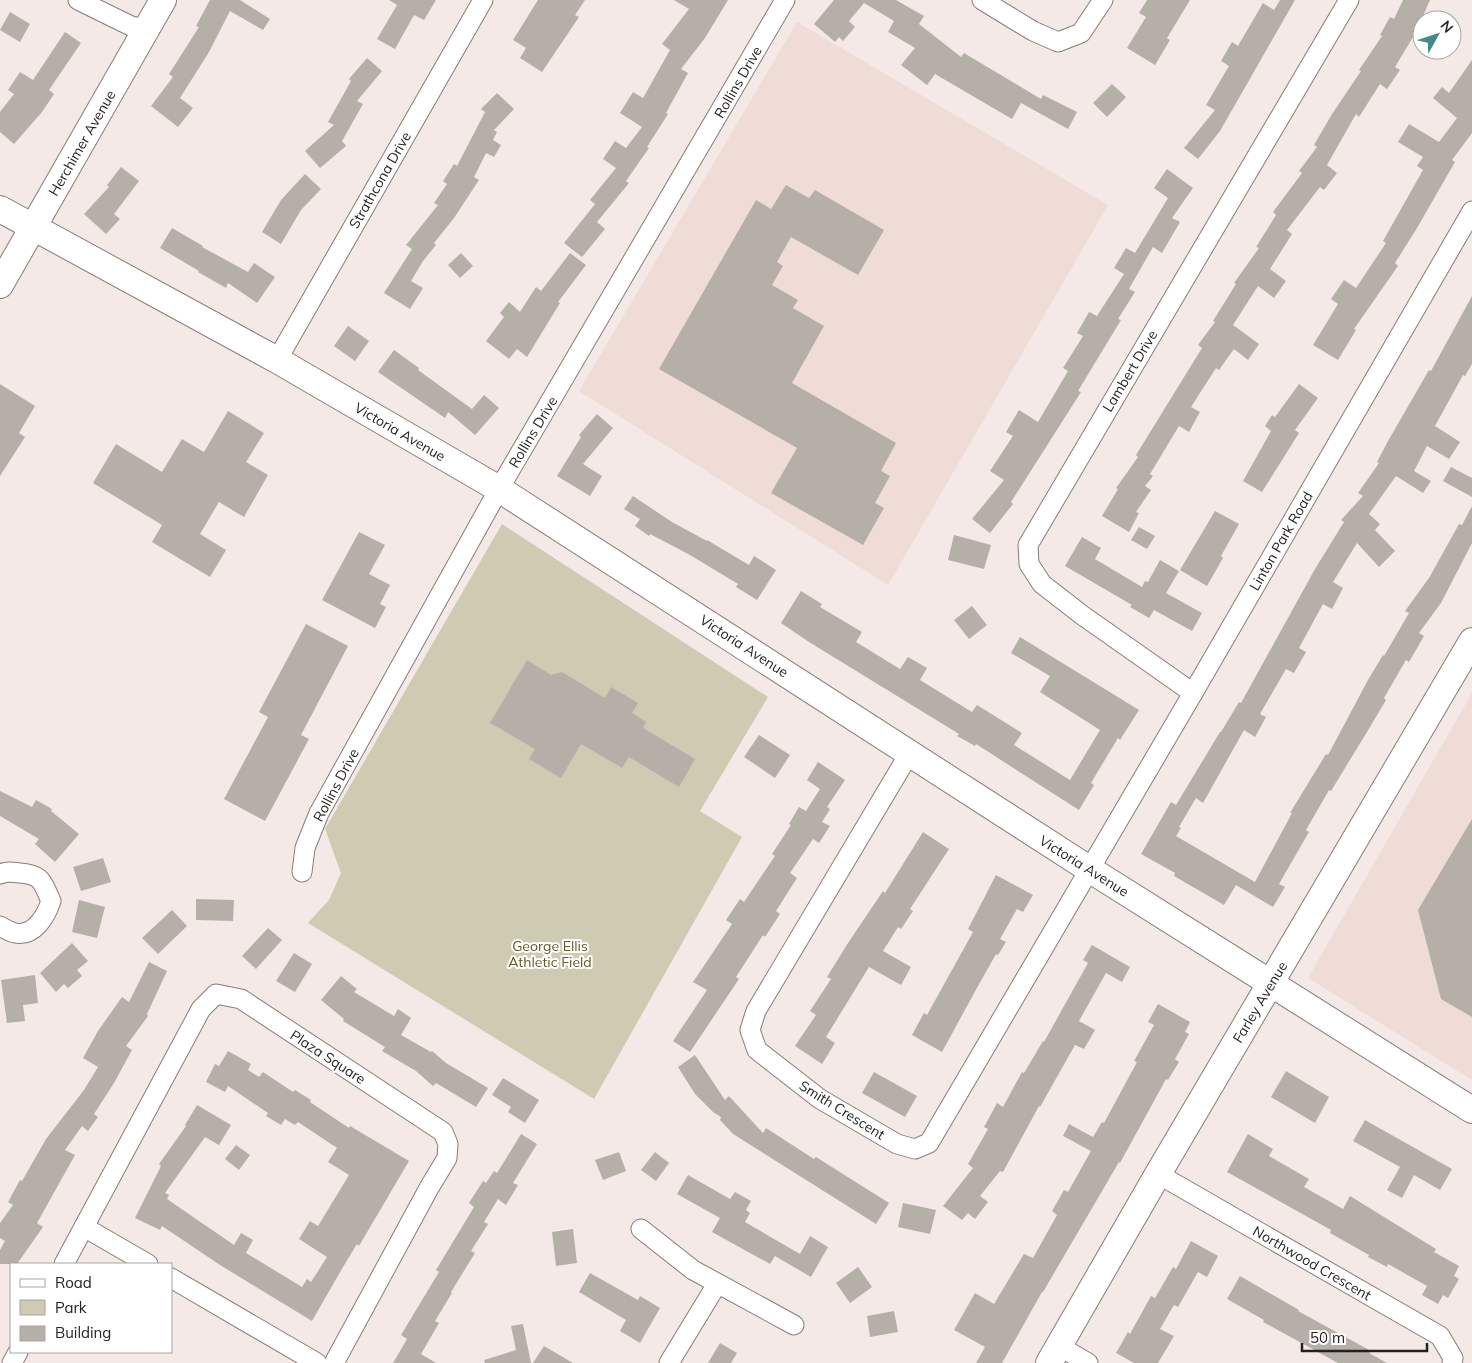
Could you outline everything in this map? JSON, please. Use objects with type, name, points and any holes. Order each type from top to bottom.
[{"type":"street","points":[[78,0],[131,26],[147,29]]},
{"type":"street","name":"Herchimer Avenue","points":[[0,285],[163,0]]},
{"type":"street","name":"Strathcona Drive","points":[[278,360],[483,0]]},
{"type":"street","name":"Rollins Drive","points":[[302,872],[305,848],[320,813],[499,489],[785,0]]},
{"type":"street","points":[[982,0],[1033,31],[1058,42],[1081,33],[1103,0]]},
{"type":"street","name":"Lambert Drive","points":[[1194,692],[1082,615],[1042,584],[1029,564],[1028,545],[1349,0]]},
{"type":"street","name":"Victoria Avenue","points":[[0,209],[278,360],[499,489],[776,666],[1089,870],[1472,1110]]},
{"type":"street","name":"Linton Park Road","points":[[1089,870],[1472,211]]},
{"type":"street","name":"Farley Avenue","points":[[1054,1354],[1472,641]]},
{"type":"street","name":"Smith Crescent","points":[[909,754],[756,1011],[750,1030],[757,1050],[820,1099],[897,1144],[915,1149],[929,1143],[1089,870]]},
{"type":"street","points":[[0,874],[7,871],[34,874],[41,880],[51,901],[48,912],[39,925],[25,934],[14,933],[0,926]]},
{"type":"street","name":"Plaza Square","points":[[65,1263],[201,1009],[216,994],[241,999],[443,1132],[448,1144],[447,1158],[334,1363]]},
{"type":"street","name":"Northwood Crescent","points":[[1158,1174],[1440,1336],[1453,1358],[1452,1363]]},
{"type":"street","points":[[84,1227],[146,1263]]},
{"type":"street","points":[[641,1229],[693,1270],[794,1325]]},
{"type":"street","points":[[172,1279],[317,1363]]},
{"type":"street","points":[[669,1363],[717,1284]]},
{"type":"street","points":[[1054,1354],[1088,1363]]},
{"type":"shaded area","points":[[797,22],[1108,205],[888,585],[579,391]]},
{"type":"shaded area","points":[[1472,693],[1472,1080],[1308,978]]},
{"type":"green space","name":"George Ellis Athletic Field","points":[[502,524],[768,697],[700,811],[742,837],[594,1099],[308,923],[329,900],[341,873],[325,829]]},
{"type":"building","points":[[210,0],[240,0],[270,19],[263,30],[230,11],[209,52],[180,98],[193,108],[178,127],[151,106],[173,77],[169,74],[199,27],[196,26]]},
{"type":"building","points":[[389,0],[436,0],[424,20],[414,15],[395,49],[377,39],[397,5]]},
{"type":"building","points":[[538,0],[585,0],[575,15],[579,17],[542,72],[520,58],[526,48],[513,40]]},
{"type":"building","points":[[674,0],[728,0],[705,38],[681,69],[688,73],[666,113],[668,114],[647,147],[649,148],[626,181],[629,183],[597,222],[605,229],[582,257],[564,243],[595,204],[590,200],[616,168],[603,159],[615,141],[626,148],[642,127],[620,113],[633,92],[643,98],[670,50],[662,44],[689,9]]},
{"type":"building","points":[[834,0],[896,0],[924,16],[919,24],[961,57],[964,53],[1041,99],[1043,95],[1077,112],[1068,129],[1021,103],[1012,119],[935,74],[927,85],[901,65],[915,48],[888,32],[894,21],[864,3],[849,21],[855,27],[843,41],[839,37],[835,42],[814,24]]},
{"type":"building","points":[[1147,0],[1190,0],[1167,38],[1170,40],[1155,65],[1127,48],[1146,17],[1139,13]]},
{"type":"building","points":[[1280,0],[1295,0],[1220,131],[1198,159],[1184,148],[1215,110],[1206,105],[1229,66],[1221,61],[1232,42],[1238,46],[1263,3],[1274,10]]},
{"type":"building","points":[[1403,0],[1430,0],[1426,10],[1412,10],[1412,39],[1395,67],[1400,70],[1387,89],[1380,84],[1359,117],[1356,114],[1327,165],[1337,173],[1324,190],[1320,187],[1287,230],[1292,234],[1270,269],[1286,281],[1274,298],[1258,286],[1233,325],[1259,344],[1248,360],[1234,349],[1219,370],[1216,368],[1191,407],[1200,412],[1189,432],[1179,426],[1150,474],[1153,476],[1145,486],[1151,490],[1136,512],[1139,513],[1129,532],[1102,516],[1118,489],[1116,488],[1138,457],[1136,455],[1202,348],[1198,345],[1215,322],[1213,321],[1236,284],[1234,283],[1259,248],[1256,247],[1276,215],[1273,212],[1302,173],[1299,171],[1317,147],[1314,145],[1361,71],[1359,70],[1382,36],[1380,35],[1390,17],[1394,19]]},
{"type":"building","points":[[10,12],[30,24],[20,42],[0,30]]},
{"type":"building","points":[[65,32],[81,43],[49,90],[54,94],[42,112],[14,144],[0,132],[0,112],[14,94],[8,90],[20,72],[33,80]]},
{"type":"building","points":[[367,58],[382,71],[357,101],[363,104],[342,141],[346,146],[320,168],[305,151],[334,125],[328,122],[351,81],[349,79]]},
{"type":"building","points":[[1472,60],[1472,133],[1452,160],[1455,162],[1395,263],[1398,266],[1354,329],[1356,330],[1338,360],[1313,345],[1338,304],[1331,299],[1344,280],[1356,288],[1386,243],[1383,241],[1423,170],[1417,166],[1423,157],[1398,142],[1409,124],[1439,142],[1457,118],[1433,98],[1442,87],[1449,93]]},
{"type":"building","points":[[1112,84],[1126,97],[1107,117],[1093,103]]},
{"type":"building","points":[[497,93],[514,109],[494,130],[497,132],[493,140],[501,145],[494,157],[486,153],[474,177],[479,180],[454,218],[434,243],[436,245],[423,261],[411,281],[423,288],[410,309],[384,293],[412,249],[406,245],[438,205],[434,203],[447,184],[443,181],[454,164],[457,166],[485,112],[481,109]]},
{"type":"building","points":[[121,167],[139,181],[114,214],[120,219],[106,234],[84,214],[109,187],[107,185]]},
{"type":"building","points":[[1167,169],[1193,188],[1172,218],[1180,222],[1162,253],[1153,247],[1129,289],[1135,292],[1118,319],[1121,320],[1078,391],[1081,392],[1011,502],[1013,504],[990,533],[972,519],[1004,480],[990,471],[1013,436],[1006,432],[1019,410],[1038,422],[1068,371],[1063,368],[1083,336],[1077,333],[1089,312],[1097,316],[1124,274],[1114,268],[1126,248],[1135,253],[1168,198],[1154,188]]},
{"type":"building","points":[[305,174],[321,189],[301,210],[281,244],[262,232],[281,200]]},
{"type":"building","points":[[786,185],[809,198],[815,190],[884,230],[858,275],[791,237],[777,262],[783,266],[772,285],[798,300],[793,308],[824,326],[792,383],[896,443],[881,471],[890,476],[875,503],[884,508],[863,545],[771,493],[797,448],[659,369],[756,200],[771,209]]},
{"type":"building","points":[[172,228],[248,272],[254,263],[275,277],[257,303],[228,283],[226,288],[160,248]]},
{"type":"building","points":[[461,253],[473,266],[460,278],[448,265]]},
{"type":"building","points":[[570,253],[586,265],[558,302],[560,303],[527,357],[517,349],[509,359],[486,341],[504,317],[500,313],[509,302],[520,312],[536,287],[541,291]]},
{"type":"building","points":[[1472,296],[1472,364],[1465,376],[1463,375],[1435,426],[1460,442],[1449,459],[1427,446],[1414,471],[1431,481],[1423,493],[1396,476],[1369,514],[1380,524],[1375,530],[1395,551],[1379,567],[1357,543],[1333,582],[1343,588],[1332,609],[1323,604],[1299,648],[1306,652],[1294,673],[1286,669],[1260,714],[1266,717],[1255,737],[1244,730],[1203,803],[1196,798],[1179,827],[1181,828],[1176,836],[1255,882],[1292,813],[1290,813],[1326,754],[1328,755],[1368,680],[1409,613],[1405,611],[1429,578],[1459,524],[1462,525],[1472,506],[1472,543],[1441,603],[1419,633],[1424,636],[1409,662],[1406,660],[1384,698],[1386,700],[1306,830],[1309,832],[1279,884],[1285,887],[1273,907],[1236,885],[1224,905],[1174,876],[1175,873],[1141,854],[1171,802],[1176,805],[1239,702],[1241,703],[1315,569],[1344,522],[1341,520],[1363,496],[1358,493],[1379,463],[1377,462],[1388,441],[1429,370],[1431,371]]},
{"type":"building","points":[[348,326],[369,341],[355,361],[334,346]]},
{"type":"building","points":[[394,350],[472,409],[484,395],[499,408],[475,435],[448,412],[445,418],[378,372]]},
{"type":"building","points":[[0,384],[35,406],[19,433],[25,437],[0,476]]},
{"type":"building","points":[[1299,384],[1318,398],[1295,430],[1299,433],[1262,492],[1243,481],[1271,431],[1265,426],[1272,415],[1275,417]]},
{"type":"building","points":[[228,411],[264,433],[246,462],[268,475],[244,517],[219,502],[200,534],[226,550],[210,577],[152,542],[162,525],[93,483],[116,444],[162,472],[182,439],[204,452]]},
{"type":"building","points":[[597,414],[613,428],[583,464],[602,476],[590,496],[557,476],[581,437],[579,435]]},
{"type":"building","points":[[1451,467],[1472,478],[1472,497],[1443,481]]},
{"type":"building","points":[[633,496],[672,522],[749,565],[754,556],[776,570],[757,600],[736,587],[738,584],[690,555],[650,534],[649,536],[635,526],[640,519],[624,509]]},
{"type":"building","points":[[1215,511],[1239,524],[1207,586],[1180,570]]},
{"type":"building","points":[[1139,527],[1155,536],[1147,549],[1131,540]]},
{"type":"building","points":[[359,532],[385,545],[369,574],[390,585],[380,604],[386,607],[375,628],[322,600]]},
{"type":"building","points":[[954,535],[991,545],[984,569],[948,560]]},
{"type":"building","points":[[1082,537],[1101,548],[1095,559],[1142,587],[1145,581],[1148,582],[1160,560],[1179,571],[1166,593],[1202,613],[1192,631],[1154,610],[1149,618],[1130,607],[1132,605],[1065,566]]},
{"type":"building","points":[[801,591],[822,604],[820,607],[862,632],[856,642],[900,669],[908,657],[927,668],[920,680],[972,712],[977,705],[1022,733],[1014,745],[1070,780],[1100,730],[1040,692],[1050,676],[1011,653],[1020,637],[1139,710],[1120,740],[1118,738],[1091,783],[1094,785],[1079,810],[976,744],[975,746],[957,736],[959,734],[781,623]]},
{"type":"building","points":[[972,606],[987,625],[969,639],[954,620]]},
{"type":"building","points":[[306,624],[348,646],[301,735],[309,739],[265,821],[224,799],[268,717],[259,712]]},
{"type":"building","points":[[527,660],[551,675],[562,672],[605,698],[611,687],[638,703],[632,713],[646,722],[643,728],[695,759],[679,787],[629,757],[622,768],[581,744],[561,778],[529,759],[535,749],[490,723]]},
{"type":"building","points":[[759,735],[790,755],[775,778],[744,757]]},
{"type":"building","points":[[818,762],[845,780],[827,807],[830,809],[822,822],[830,826],[819,843],[813,839],[790,873],[797,878],[776,911],[780,914],[765,937],[763,935],[736,977],[739,979],[690,1052],[673,1041],[707,990],[693,982],[732,924],[726,920],[740,899],[744,902],[775,856],[772,854],[791,825],[789,824],[799,807],[806,811],[820,789],[807,780]]},
{"type":"building","points":[[0,791],[32,807],[36,800],[52,809],[51,811],[79,834],[55,862],[35,844],[39,839],[0,816]]},
{"type":"building","points":[[1472,819],[1472,1017],[1441,999],[1418,910]]},
{"type":"building","points":[[923,832],[949,849],[910,909],[913,911],[901,929],[898,927],[883,951],[911,967],[901,985],[869,967],[826,1037],[835,1043],[822,1064],[795,1046],[816,1015],[810,1011],[831,979],[827,977],[848,943],[883,891],[885,893]]},
{"type":"building","points":[[103,858],[111,882],[81,891],[73,867]]},
{"type":"building","points":[[996,875],[1033,895],[1023,912],[1017,909],[1000,939],[1006,942],[998,955],[996,954],[942,1052],[912,1035],[924,1013],[927,1015],[973,932],[968,929]]},
{"type":"building","points":[[196,899],[234,900],[233,921],[196,920]]},
{"type":"building","points":[[79,900],[105,907],[97,938],[72,932]]},
{"type":"building","points":[[172,910],[187,926],[158,954],[142,938]]},
{"type":"building","points":[[268,928],[282,940],[256,969],[242,956]]},
{"type":"building","points":[[72,943],[88,961],[77,970],[82,976],[68,988],[64,984],[56,992],[40,973]]},
{"type":"building","points":[[1092,945],[1130,967],[1122,982],[1106,973],[1079,1021],[1095,1030],[1084,1049],[1075,1045],[1003,1172],[1000,1171],[980,1196],[988,1202],[975,1219],[968,1213],[962,1220],[943,1206],[973,1168],[968,1164],[988,1129],[984,1127],[997,1103],[1003,1107],[1022,1072],[1024,1073],[1044,1042],[1088,963],[1083,960]]},
{"type":"building","points":[[294,953],[312,964],[295,992],[276,981]]},
{"type":"building","points":[[149,962],[167,971],[147,1014],[148,1016],[126,1046],[132,1050],[94,1114],[98,1117],[88,1131],[82,1126],[65,1150],[75,1155],[37,1223],[43,1227],[18,1263],[0,1264],[0,1250],[5,1241],[0,1238],[0,1223],[13,1205],[8,1202],[46,1139],[84,1090],[98,1067],[83,1058],[98,1031],[122,997],[129,1002]]},
{"type":"building","points":[[35,975],[38,1003],[23,1005],[25,1021],[7,1023],[1,980]]},
{"type":"building","points":[[341,976],[357,989],[354,992],[394,1016],[398,1009],[411,1018],[401,1035],[432,1051],[446,1063],[488,1088],[476,1107],[436,1083],[433,1086],[416,1071],[382,1051],[385,1047],[343,1021],[344,1019],[321,1000]]},
{"type":"building","points":[[1158,1004],[1190,1022],[1185,1032],[1189,1034],[1175,1059],[1179,1062],[1168,1080],[1166,1079],[1120,1163],[1042,1292],[1002,1363],[976,1363],[985,1347],[954,1330],[975,1293],[994,1304],[1024,1254],[1033,1258],[1057,1215],[1052,1211],[1064,1190],[1068,1192],[1091,1151],[1063,1136],[1069,1124],[1093,1137],[1102,1122],[1104,1123],[1137,1062],[1134,1061],[1154,1025],[1148,1022]]},
{"type":"building","points":[[228,1051],[251,1064],[248,1070],[259,1077],[263,1072],[293,1092],[295,1090],[311,1100],[310,1102],[349,1128],[350,1126],[409,1161],[312,1321],[220,1265],[162,1226],[160,1230],[135,1218],[161,1166],[159,1164],[186,1126],[197,1105],[231,1125],[219,1145],[205,1137],[165,1193],[169,1195],[167,1199],[234,1245],[241,1233],[253,1240],[246,1253],[302,1287],[307,1279],[311,1282],[327,1257],[299,1239],[310,1221],[318,1226],[349,1175],[328,1162],[337,1148],[298,1122],[295,1125],[285,1119],[281,1125],[266,1116],[268,1113],[228,1086],[225,1092],[206,1082],[215,1064],[219,1066]]},
{"type":"building","points":[[695,1055],[725,1100],[729,1096],[763,1133],[766,1128],[889,1203],[876,1224],[733,1134],[720,1120],[721,1117],[713,1112],[695,1094],[678,1067]]},
{"type":"building","points":[[1286,1071],[1329,1097],[1315,1123],[1271,1097]]},
{"type":"building","points":[[874,1072],[917,1096],[905,1117],[862,1093]]},
{"type":"building","points":[[503,1078],[539,1100],[525,1123],[508,1112],[511,1107],[492,1095]]},
{"type":"building","points":[[1365,1120],[1452,1169],[1440,1190],[1414,1175],[1402,1198],[1387,1190],[1400,1167],[1353,1141]]},
{"type":"building","points":[[521,1134],[537,1144],[513,1183],[518,1185],[506,1205],[498,1199],[484,1222],[488,1224],[471,1251],[475,1253],[435,1321],[439,1323],[421,1354],[436,1363],[393,1363],[407,1339],[401,1335],[439,1272],[436,1270],[474,1207],[469,1203],[483,1181],[486,1183],[494,1171],[497,1173]]},
{"type":"building","points":[[1248,1134],[1273,1149],[1269,1156],[1309,1179],[1304,1187],[1343,1209],[1350,1196],[1436,1249],[1434,1252],[1459,1266],[1454,1276],[1459,1279],[1448,1298],[1443,1295],[1438,1304],[1422,1295],[1427,1286],[1388,1264],[1387,1267],[1368,1257],[1369,1255],[1330,1233],[1331,1230],[1227,1172]]},
{"type":"building","points":[[236,1145],[250,1155],[239,1170],[225,1159]]},
{"type":"building","points":[[619,1152],[626,1171],[603,1180],[595,1160]]},
{"type":"building","points":[[655,1152],[669,1163],[656,1181],[641,1170]]},
{"type":"building","points":[[688,1175],[730,1199],[735,1192],[751,1201],[746,1210],[750,1213],[745,1222],[800,1254],[810,1236],[828,1247],[811,1277],[775,1256],[770,1264],[712,1232],[720,1218],[677,1194]]},
{"type":"building","points":[[903,1203],[936,1210],[930,1234],[898,1227]]},
{"type":"building","points":[[573,1229],[577,1263],[556,1266],[552,1232]]},
{"type":"building","points":[[1191,1241],[1218,1256],[1207,1277],[1198,1272],[1178,1307],[1174,1305],[1160,1329],[1174,1336],[1158,1363],[1134,1363],[1116,1353],[1128,1332],[1130,1334],[1151,1296],[1155,1298],[1173,1267],[1176,1269]]},
{"type":"building","points":[[858,1267],[872,1287],[850,1303],[836,1283]]},
{"type":"building","points":[[590,1273],[638,1300],[640,1296],[660,1308],[640,1343],[620,1331],[626,1320],[579,1292]]},
{"type":"building","points":[[1240,1276],[1298,1311],[1371,1351],[1369,1353],[1387,1363],[1338,1363],[1263,1322],[1264,1320],[1227,1299]]},
{"type":"building","points":[[894,1311],[898,1332],[870,1337],[867,1316]]},
{"type":"building","points":[[523,1324],[531,1363],[485,1363],[484,1360],[516,1350],[511,1326]]},
{"type":"building","points":[[720,1343],[737,1353],[731,1363],[708,1363]]},
{"type":"building","points":[[544,1346],[573,1363],[533,1363]]}]
